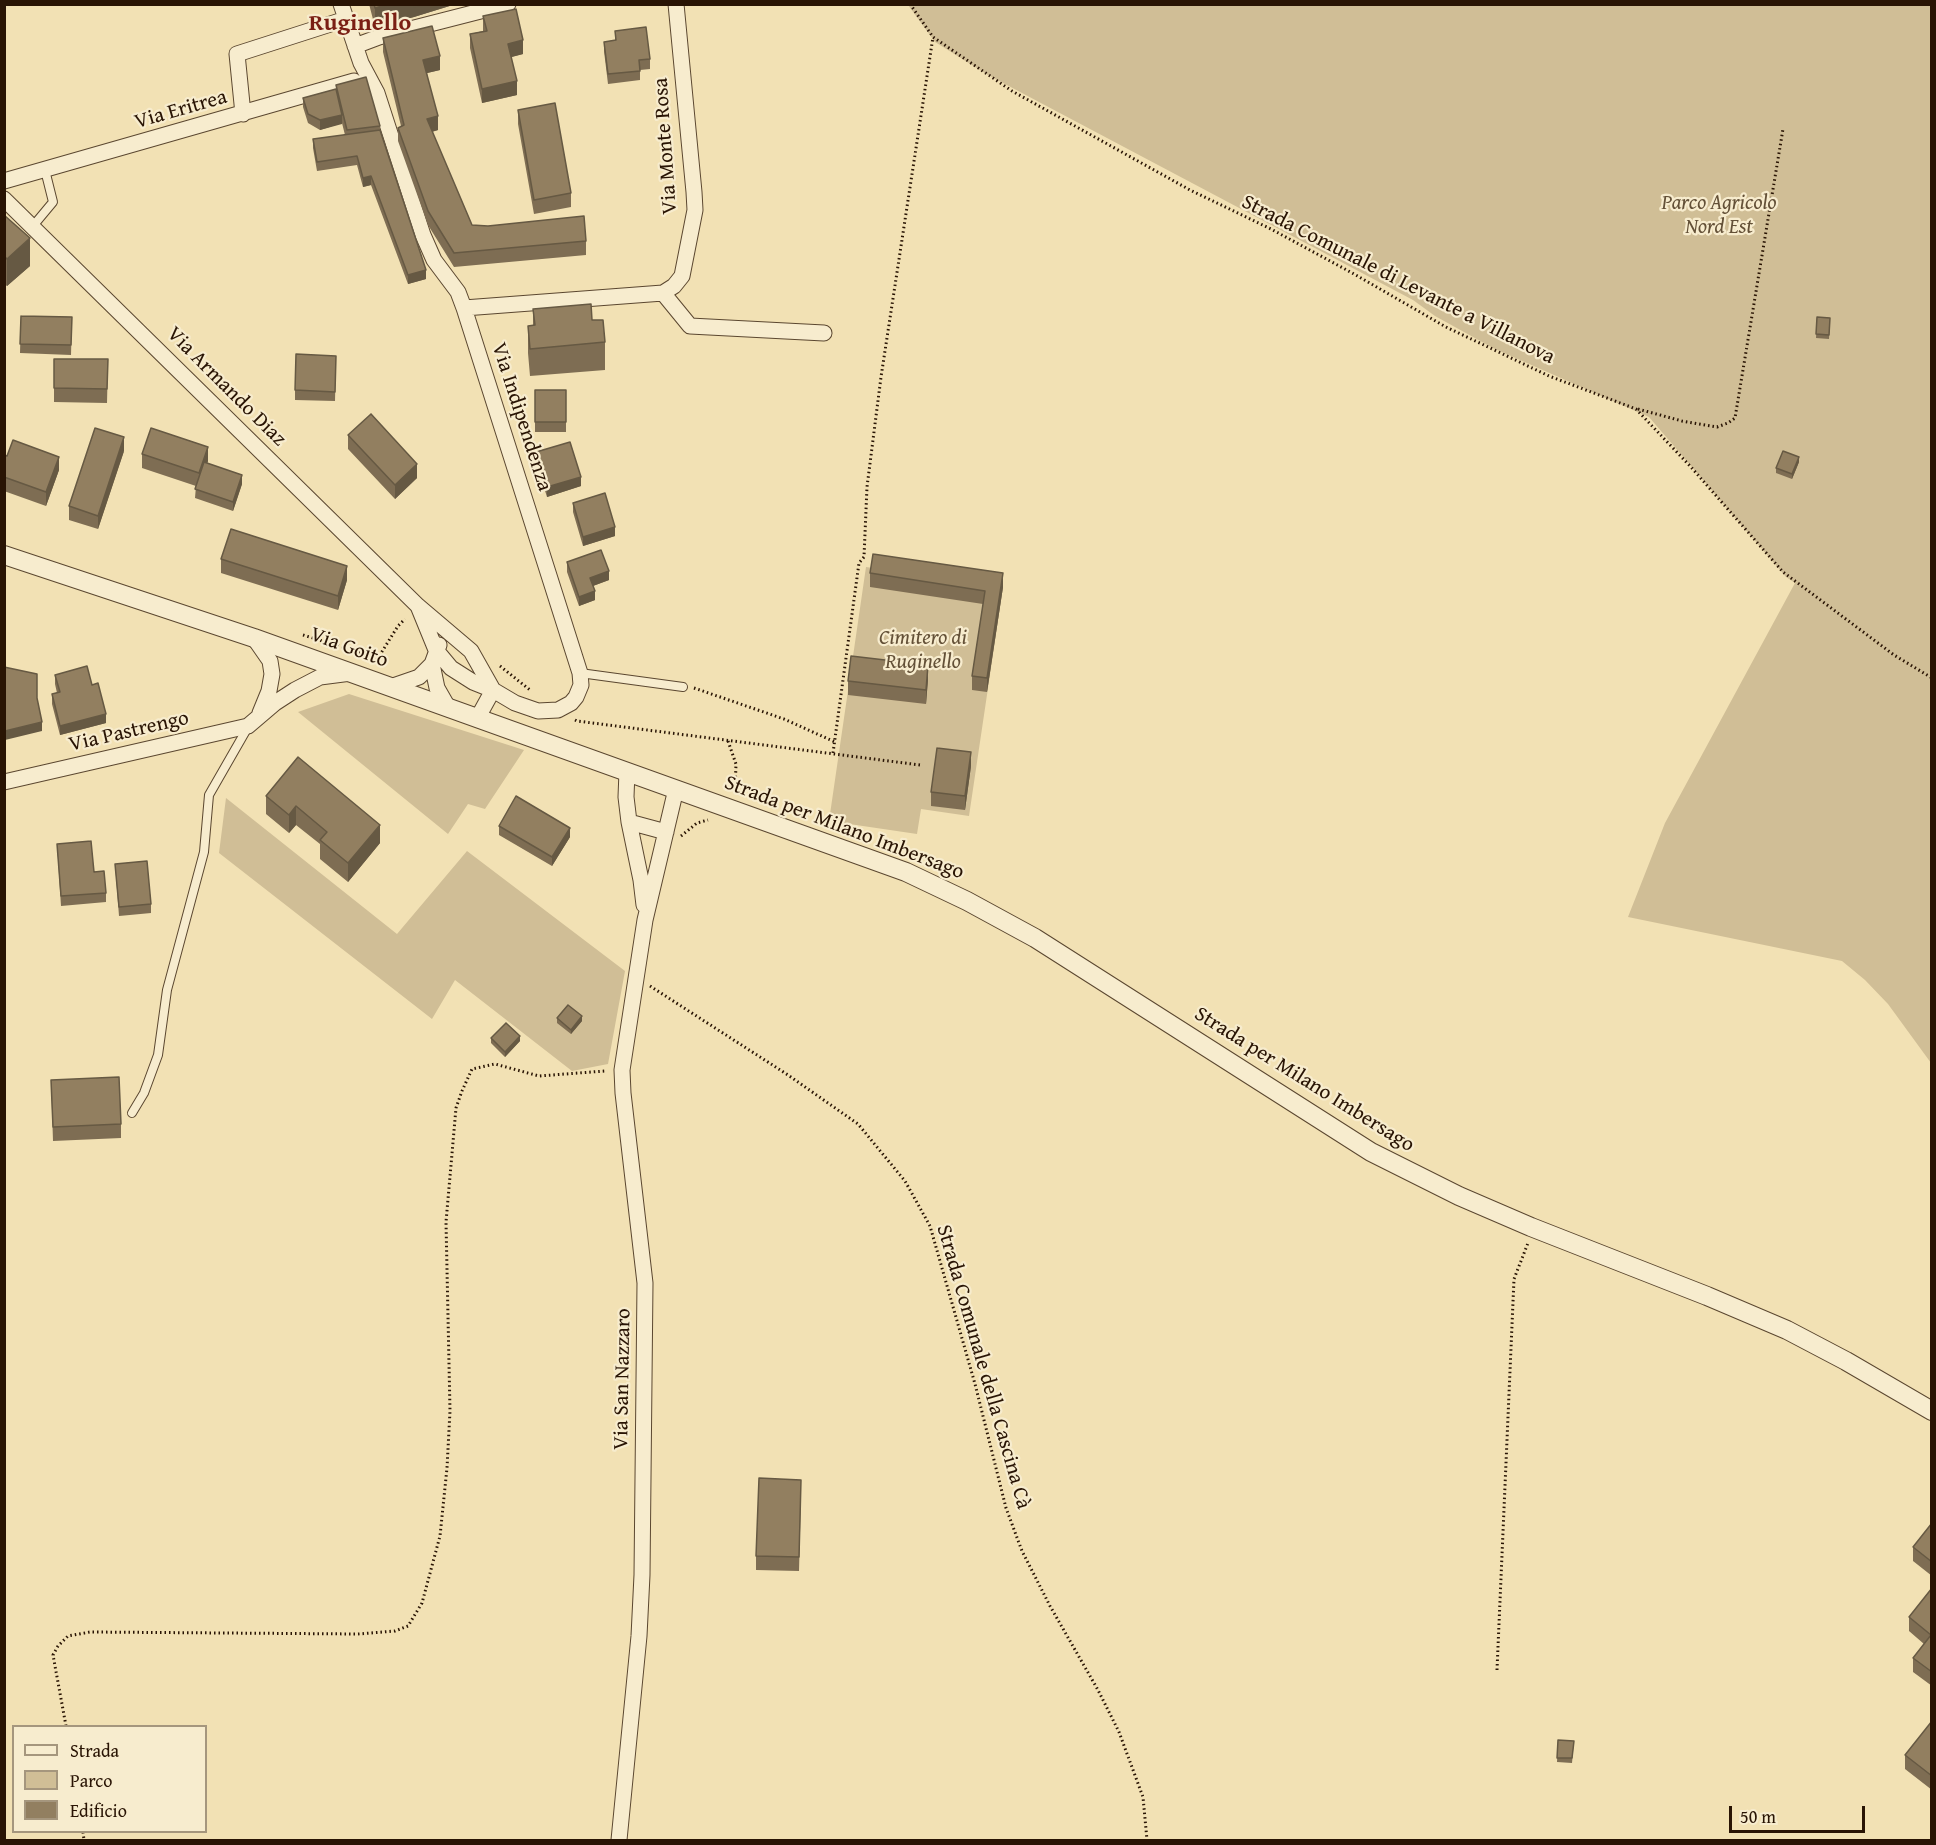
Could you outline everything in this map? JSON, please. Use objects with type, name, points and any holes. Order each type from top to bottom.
[{"type":"street","points":[[355,46],[379,37],[508,4]]},
{"type":"street","name":"Via Monte Rosa","points":[[663,293],[674,286],[682,276],[695,210],[676,4]]},
{"type":"street","points":[[243,114],[237,54],[346,9]]},
{"type":"street","name":"Via Indipendenza","points":[[346,9],[355,46],[377,93],[423,235],[434,260],[458,292],[464,308],[580,673]]},
{"type":"street","name":"Via Eritrea","points":[[4,181],[369,78]]},
{"type":"street","name":"Via Armando Diaz","points":[[4,199],[418,606],[471,651],[493,690]]},
{"type":"street","points":[[464,308],[663,293],[690,326],[824,333]]},
{"type":"street","name":"Via Goito","points":[[4,555],[254,638],[676,789]]},
{"type":"street","name":"Via Armando Diaz","points":[[418,606],[434,657]]},
{"type":"street","points":[[390,687],[419,677],[434,657],[441,641],[453,636]]},
{"type":"street","points":[[254,638],[270,661],[272,674],[269,691],[254,721]]},
{"type":"street","points":[[434,657],[473,682],[515,703],[538,711],[552,712],[571,703],[579,691],[580,673]]},
{"type":"street","points":[[434,657],[437,688],[449,708]]},
{"type":"street","name":"Via Pastrengo","points":[[4,782],[254,721],[294,690],[320,677],[351,673]]},
{"type":"street","points":[[477,719],[493,690]]},
{"type":"street","name":"Via San Nazzaro","points":[[627,771],[626,797],[629,822],[642,886],[645,920]]},
{"type":"street","name":"Via San Nazzaro","points":[[619,1840],[639,1636],[642,1575],[645,1283],[622,1070],[645,920],[676,789]]},
{"type":"street","name":"Strada per Milano Imbersago","points":[[676,789],[906,872],[968,900],[1035,938],[1371,1152],[1459,1196],[1531,1227],[1787,1330],[1932,1411]]},
{"type":"street","points":[[629,822],[666,832]]},
{"type":"lane","points":[[33,226],[53,202],[45,170]]},
{"type":"lane","points":[[580,673],[683,687]]},
{"type":"lane","points":[[132,1113],[144,1093],[159,1055],[167,990],[204,852],[209,795],[254,721]]},
{"type":"path","name":"Strada Comunale di Levante a Villanova","points":[[910,4],[933,37],[1012,91],[1190,190],[1271,229],[1344,268],[1446,327],[1549,376],[1636,409],[1690,466],[1783,572],[1894,655],[1932,678]]},
{"type":"path","points":[[833,753],[859,563],[864,557],[867,487],[881,377],[933,37]]},
{"type":"path","points":[[1636,409],[1717,427],[1735,418],[1783,129]]},
{"type":"path","points":[[299,633],[378,658],[398,626],[418,606]]},
{"type":"path","points":[[499,665],[532,692]]},
{"type":"path","points":[[683,687],[699,688],[784,719],[835,742]]},
{"type":"path","points":[[565,707],[577,721],[920,765]]},
{"type":"path","points":[[728,741],[736,764],[736,787],[731,808]]},
{"type":"path","points":[[666,832],[683,837],[697,823],[708,820],[717,822]]},
{"type":"path","name":"Strada Comunale della Cascina Cà","points":[[637,976],[664,996],[788,1075],[858,1125],[904,1181],[930,1226],[975,1384],[1006,1508],[1022,1551],[1119,1732],[1143,1797],[1147,1840]]},
{"type":"path","points":[[66,1725],[53,1655],[68,1636],[90,1632],[358,1634],[395,1631],[408,1626],[422,1603],[440,1536],[447,1468],[450,1411],[446,1222],[456,1108],[462,1091],[472,1069],[495,1064],[539,1076],[622,1070]]},
{"type":"path","points":[[1497,1670],[1514,1279],[1529,1240],[1531,1227]]},
{"type":"green space","name":"Parco Agricolo Nord Est","points":[[908,5],[1931,5],[1931,1063],[1888,1004],[1865,980],[1842,961],[1628,917],[1665,823],[1795,583],[1786,577],[1649,417],[1493,348],[1435,316],[1413,300],[988,75],[935,42]]},
{"type":"green space","name":"Cimitero di Ruginello","points":[[866,567],[1003,587],[969,816],[921,809],[917,834],[829,821]]},
{"type":"green space","points":[[349,694],[524,750],[485,809],[468,804],[448,834],[298,712]]},
{"type":"green space","points":[[226,798],[397,934],[467,851],[625,971],[608,1064],[572,1071],[455,980],[432,1019],[219,853]]},
{"type":"building","points":[[374,4],[389,4],[375,8]]},
{"type":"building","points":[[516,9],[523,40],[508,44],[517,81],[482,89],[470,34],[487,31],[483,16]]},
{"type":"building","points":[[432,26],[440,56],[423,60],[438,116],[427,119],[472,225],[488,226],[584,216],[586,241],[454,253],[428,211],[398,128],[404,125],[383,38]]},
{"type":"building","points":[[646,27],[650,59],[639,60],[640,71],[608,74],[604,42],[616,40],[615,31]]},
{"type":"building","points":[[366,77],[380,126],[347,130],[336,85]]},
{"type":"building","points":[[336,89],[342,115],[320,120],[308,114],[303,98]]},
{"type":"building","points":[[555,103],[571,193],[534,200],[518,110]]},
{"type":"building","points":[[380,130],[426,270],[408,275],[371,176],[363,178],[357,156],[317,162],[313,139]]},
{"type":"building","points":[[4,215],[30,238],[7,259],[4,256]]},
{"type":"building","points":[[591,304],[592,320],[603,320],[605,342],[530,349],[528,326],[535,325],[533,309]]},
{"type":"building","points":[[21,316],[72,317],[71,345],[20,344]]},
{"type":"building","points":[[1817,317],[1830,318],[1829,335],[1816,334]]},
{"type":"building","points":[[296,354],[336,356],[335,392],[295,390]]},
{"type":"building","points":[[54,359],[108,359],[107,389],[54,388]]},
{"type":"building","points":[[535,390],[566,390],[566,422],[535,422]]},
{"type":"building","points":[[371,414],[417,464],[395,485],[348,435]]},
{"type":"building","points":[[95,428],[124,437],[98,516],[69,506]]},
{"type":"building","points":[[151,428],[208,447],[199,473],[142,454]]},
{"type":"building","points":[[13,440],[59,457],[46,492],[4,477],[4,455],[7,456]]},
{"type":"building","points":[[570,442],[581,477],[547,487],[536,452]]},
{"type":"building","points":[[1783,451],[1799,457],[1792,474],[1776,468]]},
{"type":"building","points":[[204,462],[242,475],[233,502],[195,489]]},
{"type":"building","points":[[605,493],[615,527],[583,537],[573,503]]},
{"type":"building","points":[[231,529],[347,566],[338,596],[221,559]]},
{"type":"building","points":[[601,550],[609,571],[590,578],[595,591],[579,597],[567,562]]},
{"type":"building","points":[[873,554],[1003,573],[987,678],[972,676],[985,591],[870,573]]},
{"type":"building","points":[[851,656],[928,665],[926,690],[848,681]]},
{"type":"building","points":[[87,666],[92,685],[98,683],[106,714],[60,726],[52,694],[60,692],[55,675]]},
{"type":"building","points":[[4,667],[37,674],[37,698],[42,722],[5,731]]},
{"type":"building","points":[[937,748],[971,752],[965,796],[931,792]]},
{"type":"building","points":[[298,757],[380,825],[348,863],[320,840],[327,832],[296,806],[289,815],[266,796]]},
{"type":"building","points":[[516,796],[570,828],[552,857],[499,826]]},
{"type":"building","points":[[91,841],[94,872],[104,871],[106,893],[61,896],[57,844]]},
{"type":"building","points":[[147,861],[151,904],[119,907],[115,864]]},
{"type":"building","points":[[568,1005],[582,1016],[571,1030],[557,1018]]},
{"type":"building","points":[[506,1023],[520,1036],[505,1052],[491,1038]]},
{"type":"building","points":[[119,1077],[121,1124],[53,1127],[51,1080]]},
{"type":"building","points":[[759,1478],[801,1480],[799,1557],[756,1556]]},
{"type":"building","points":[[1932,1523],[1932,1562],[1913,1547]]},
{"type":"building","points":[[1932,1588],[1932,1672],[1913,1658],[1931,1635],[1909,1617]]},
{"type":"building","points":[[1932,1721],[1932,1776],[1905,1755]]},
{"type":"building","points":[[1558,1740],[1574,1741],[1572,1758],[1557,1758]]},
{"type":"district","name":"Ruginello","points":[[360,24]]}]
